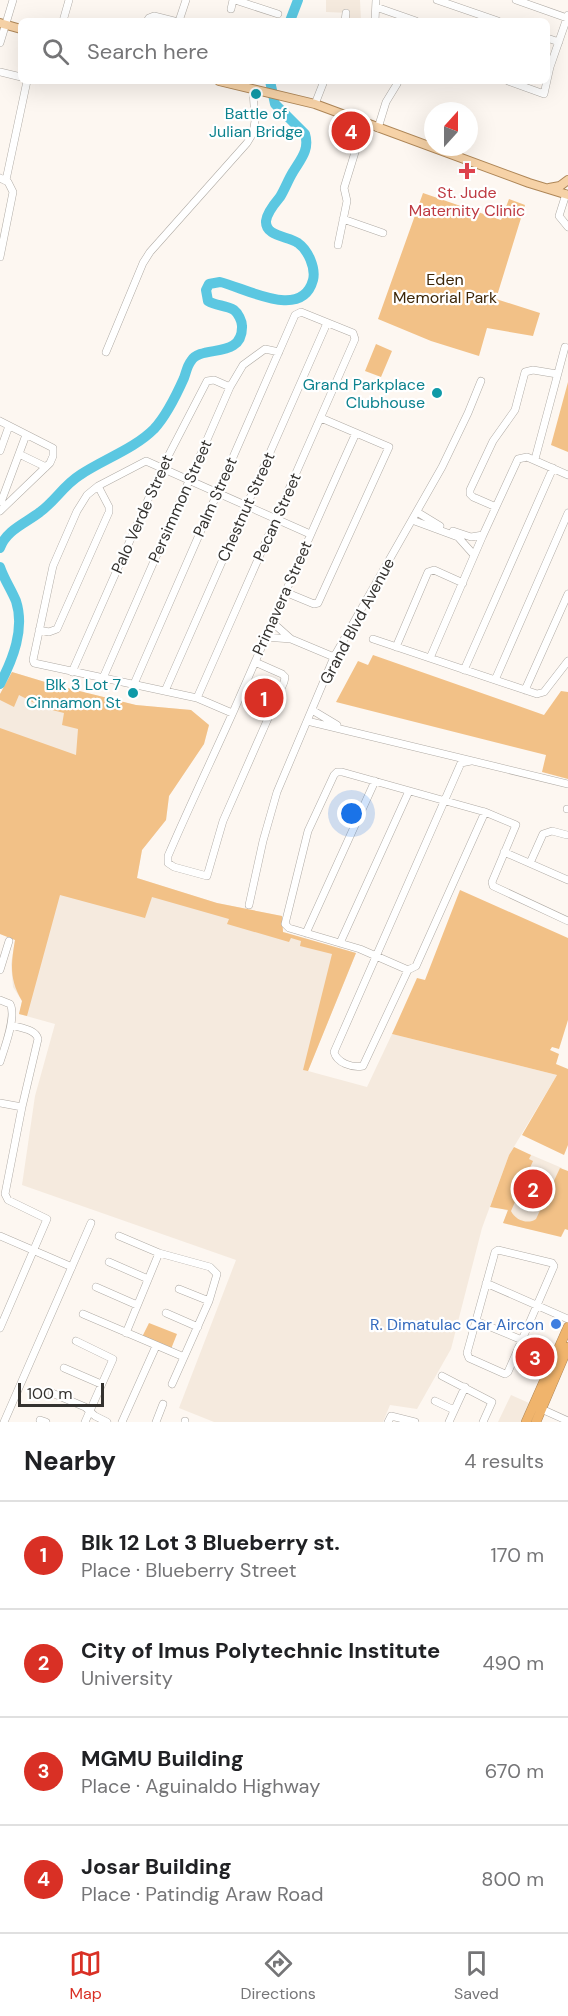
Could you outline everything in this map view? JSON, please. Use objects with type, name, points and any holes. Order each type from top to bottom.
[{"type":"highway","points":[[536,1422],[538,1407],[568,1327]]},
{"type":"highway","points":[[549,1381],[568,1347]]},
{"type":"highway","points":[[526,1422],[538,1407]]},
{"type":"main road","points":[[3,24],[18,28]]},
{"type":"main road","points":[[233,84],[315,104],[546,188],[567,193]]},
{"type":"main road","points":[[546,188],[557,187],[568,180]]},
{"type":"street","points":[[0,43],[3,24],[13,0]]},
{"type":"street","points":[[64,18],[69,0]]},
{"type":"street","points":[[180,18],[186,0]]},
{"type":"street","points":[[231,9],[234,0],[278,14]]},
{"type":"street","points":[[267,10],[269,0]]},
{"type":"street","points":[[437,0],[489,18]]},
{"type":"street","points":[[516,0],[567,16],[550,64]]},
{"type":"street","points":[[376,4],[409,18]]},
{"type":"street","points":[[550,39],[559,42]]},
{"type":"street","points":[[0,72],[18,76]]},
{"type":"street","points":[[0,257],[13,197],[12,188],[3,179],[26,84]]},
{"type":"street","points":[[315,104],[323,84]]},
{"type":"street","points":[[378,128],[386,102],[397,84]]},
{"type":"street","points":[[516,84],[544,94],[546,84]]},
{"type":"street","points":[[106,352],[143,263],[150,252],[240,152],[253,133],[256,90]]},
{"type":"street","points":[[338,245],[347,201],[344,188],[364,123]]},
{"type":"street","points":[[567,193],[559,216],[568,227]]},
{"type":"street","points":[[344,219],[383,233]]},
{"type":"street","name":"Palm Street","points":[[134,684],[298,313],[327,323]]},
{"type":"street","name":"Pecan Street","points":[[197,698],[321,418],[355,335],[327,323]]},
{"type":"street","name":"Chestnut Street","points":[[165,691],[327,323]]},
{"type":"street","points":[[535,459],[565,347]]},
{"type":"street","name":"Persimmon Street","points":[[103,678],[230,387],[243,364],[265,349],[279,352]]},
{"type":"street","points":[[496,507],[473,497],[470,489],[493,441],[515,410],[524,377],[529,370],[557,374]]},
{"type":"street","name":"Palo Verde Street","points":[[72,672],[162,468],[207,381],[214,380],[230,387]]},
{"type":"street","name":"Grand Blvd Avenue","points":[[249,906],[263,841],[277,792],[334,657],[417,512],[455,440],[481,381]]},
{"type":"street","points":[[285,592],[314,604],[318,603],[389,447],[321,418]]},
{"type":"street","points":[[0,421],[52,448],[53,456],[46,467],[2,502]]},
{"type":"street","points":[[0,451],[9,426]]},
{"type":"street","name":"Primavera Street","points":[[255,662],[285,677],[223,821],[207,876],[174,867],[168,863],[168,856],[195,790],[255,662],[356,433]]},
{"type":"street","points":[[0,511],[26,435]]},
{"type":"street","points":[[19,454],[46,467]]},
{"type":"street","points":[[430,658],[518,459],[522,457],[535,459],[568,475]]},
{"type":"street","points":[[232,713],[197,698],[39,666],[34,663],[53,566],[77,511],[87,495],[98,486],[142,462],[149,462],[310,534]]},
{"type":"street","points":[[464,670],[553,468]]},
{"type":"street","points":[[39,630],[49,632],[57,629],[109,512],[109,507],[98,486]]},
{"type":"street","points":[[417,512],[458,537],[474,555]]},
{"type":"street","points":[[495,680],[568,513]]},
{"type":"street","points":[[412,520],[471,537],[483,536]]},
{"type":"street","points":[[396,647],[430,570],[463,583]]},
{"type":"street","points":[[525,690],[568,594]]},
{"type":"street","points":[[272,622],[291,639]]},
{"type":"street","points":[[265,637],[291,639],[334,657]]},
{"type":"street","points":[[373,639],[542,694],[568,661]]},
{"type":"street","points":[[559,675],[568,677]]},
{"type":"street","points":[[312,710],[347,730]]},
{"type":"street","points":[[307,721],[568,784]]},
{"type":"street","points":[[471,761],[461,763],[333,1052],[339,1061],[356,1067],[363,1066],[408,970],[416,966],[484,812]]},
{"type":"street","points":[[408,970],[376,955],[289,928],[285,924],[308,831],[337,772],[445,800],[516,825],[492,882],[493,886],[568,921]]},
{"type":"street","points":[[306,933],[375,781]]},
{"type":"street","points":[[340,943],[409,791]]},
{"type":"street","points":[[530,863],[543,834],[552,831],[567,835]]},
{"type":"street","points":[[504,852],[568,880]]},
{"type":"street","points":[[0,970],[3,950],[9,941]]},
{"type":"street","points":[[0,1000],[12,1006],[11,1025],[0,1062]]},
{"type":"street","points":[[0,1328],[47,1219],[8,1200],[5,1194],[38,1039],[34,1032],[11,1025]]},
{"type":"street","points":[[0,1102],[22,1107]]},
{"type":"street","points":[[4,1422],[91,1223]]},
{"type":"street","points":[[0,1236],[72,1267]]},
{"type":"street","points":[[119,1236],[159,1253],[210,1267],[217,1274],[209,1301],[171,1384]]},
{"type":"street","points":[[496,1250],[552,1263],[554,1267],[508,1372],[504,1374],[468,1355],[486,1283],[496,1250]]},
{"type":"street","points":[[126,1333],[159,1253]]},
{"type":"street","points":[[109,1262],[148,1280]]},
{"type":"street","points":[[486,1283],[568,1319]]},
{"type":"street","points":[[96,1287],[137,1305]]},
{"type":"street","points":[[179,1289],[209,1301]]},
{"type":"street","points":[[166,1313],[198,1327]]},
{"type":"street","points":[[83,1314],[184,1358]]},
{"type":"street","points":[[476,1321],[522,1340]]},
{"type":"street","points":[[76,1341],[113,1359],[85,1422]]},
{"type":"street","points":[[122,1422],[156,1346]]},
{"type":"street","points":[[64,1368],[101,1384]]},
{"type":"street","points":[[442,1376],[492,1402],[483,1422]]},
{"type":"street","points":[[449,1422],[465,1387]]},
{"type":"street","points":[[52,1394],[90,1411],[107,1422]]},
{"type":"street","points":[[435,1401],[454,1410]]},
{"type":"street","points":[[156,1422],[163,1404]]},
{"type":"street","points":[[538,1407],[568,1421]]},
{"type":"street","points":[[388,1422],[391,1416],[415,1422]]},
{"type":"shaded area","points":[[326,0],[360,0],[361,18],[348,18],[348,13],[326,12]]},
{"type":"shaded area","points":[[12,672],[136,705],[191,710],[209,725],[204,744],[169,796],[166,820],[142,850],[137,878],[217,903],[282,916],[283,932],[356,953],[308,1071],[367,1087],[392,1034],[557,1075],[509,1155],[482,1228],[451,1349],[417,1409],[390,1405],[383,1422],[214,1422],[179,1408],[236,1260],[22,1185],[35,1096],[55,1024],[19,1014],[22,1001],[13,987],[11,964],[15,940],[0,934],[0,694]]},
{"type":"shaded area","points":[[529,1154],[562,1168],[533,1230],[503,1223],[508,1211],[503,1209]]},
{"type":"shaded area","points":[[511,1395],[529,1403],[521,1422],[498,1422]]},
{"type":"green space","name":"Eden Memorial Park","points":[[423,193],[501,220],[509,199],[525,205],[496,299],[540,313],[533,336],[487,328],[479,356],[431,341],[378,319]]},
{"type":"green space","points":[[376,344],[392,351],[381,377],[365,371]]},
{"type":"green space","points":[[568,382],[568,452],[551,445]]},
{"type":"green space","points":[[373,655],[544,715],[561,691],[568,692],[568,779],[542,772],[546,755],[336,702],[358,661],[368,665]]},
{"type":"green space","points":[[12,672],[136,705],[191,710],[209,725],[204,744],[169,796],[166,820],[142,850],[137,878],[217,903],[282,916],[283,932],[356,953],[308,1071],[303,1070],[332,954],[300,946],[301,941],[291,938],[289,942],[227,924],[229,919],[152,897],[145,918],[60,895],[27,1016],[19,1014],[22,1001],[15,986],[12,971],[15,940],[0,934],[0,728],[76,755],[78,729],[62,725],[64,713],[44,708],[19,695],[14,707],[0,700],[0,694]]},
{"type":"green space","points":[[460,890],[568,938],[568,1020],[559,1049],[552,1047],[550,1050],[559,1054],[556,1064],[568,1069],[568,1145],[564,1155],[522,1135],[557,1075],[392,1034],[417,978],[425,980]]},
{"type":"green space","points":[[514,1147],[531,1155],[529,1159],[533,1161],[511,1211],[522,1221],[529,1222],[536,1219],[560,1168],[568,1171],[568,1230],[565,1229],[561,1237],[503,1223],[508,1210],[490,1207]]},
{"type":"green space","points":[[149,1323],[177,1334],[171,1349],[142,1337]]},
{"type":"waterway","points":[[291,18],[298,0]]},
{"type":"waterway","points":[[0,548],[7,536],[45,508],[74,479],[118,454],[154,429],[171,405],[188,365],[196,356],[229,348],[241,337],[240,317],[235,311],[208,301],[206,290],[209,284],[220,282],[272,299],[297,298],[307,292],[314,275],[308,255],[298,243],[269,230],[266,221],[301,159],[306,145],[305,134],[275,104],[271,84]]},
{"type":"waterway","points":[[0,567],[16,601],[19,622],[13,654],[0,684]]},
{"type":"place","name":"Battle of Julian Bridge","points":[[256,94]]},
{"type":"place","name":"Josar Building","points":[[351,131]]},
{"type":"place","name":"St. Jude Maternity Clinic","points":[[467,171]]},
{"type":"place","name":"Grand Parkplace Clubhouse","points":[[437,393]]},
{"type":"place","name":"Blk 3 Lot 7 Cinnamon St","points":[[133,693]]},
{"type":"place","name":"Blk 12 Lot 3 Blueberry st.","points":[[264,698]]},
{"type":"place","name":"City of Imus Polytechnic Institute","points":[[533,1189]]},
{"type":"place","name":"R. Dimatulac Car Aircon","points":[[556,1324]]},
{"type":"place","name":"MGMU Building","points":[[535,1357]]}]
